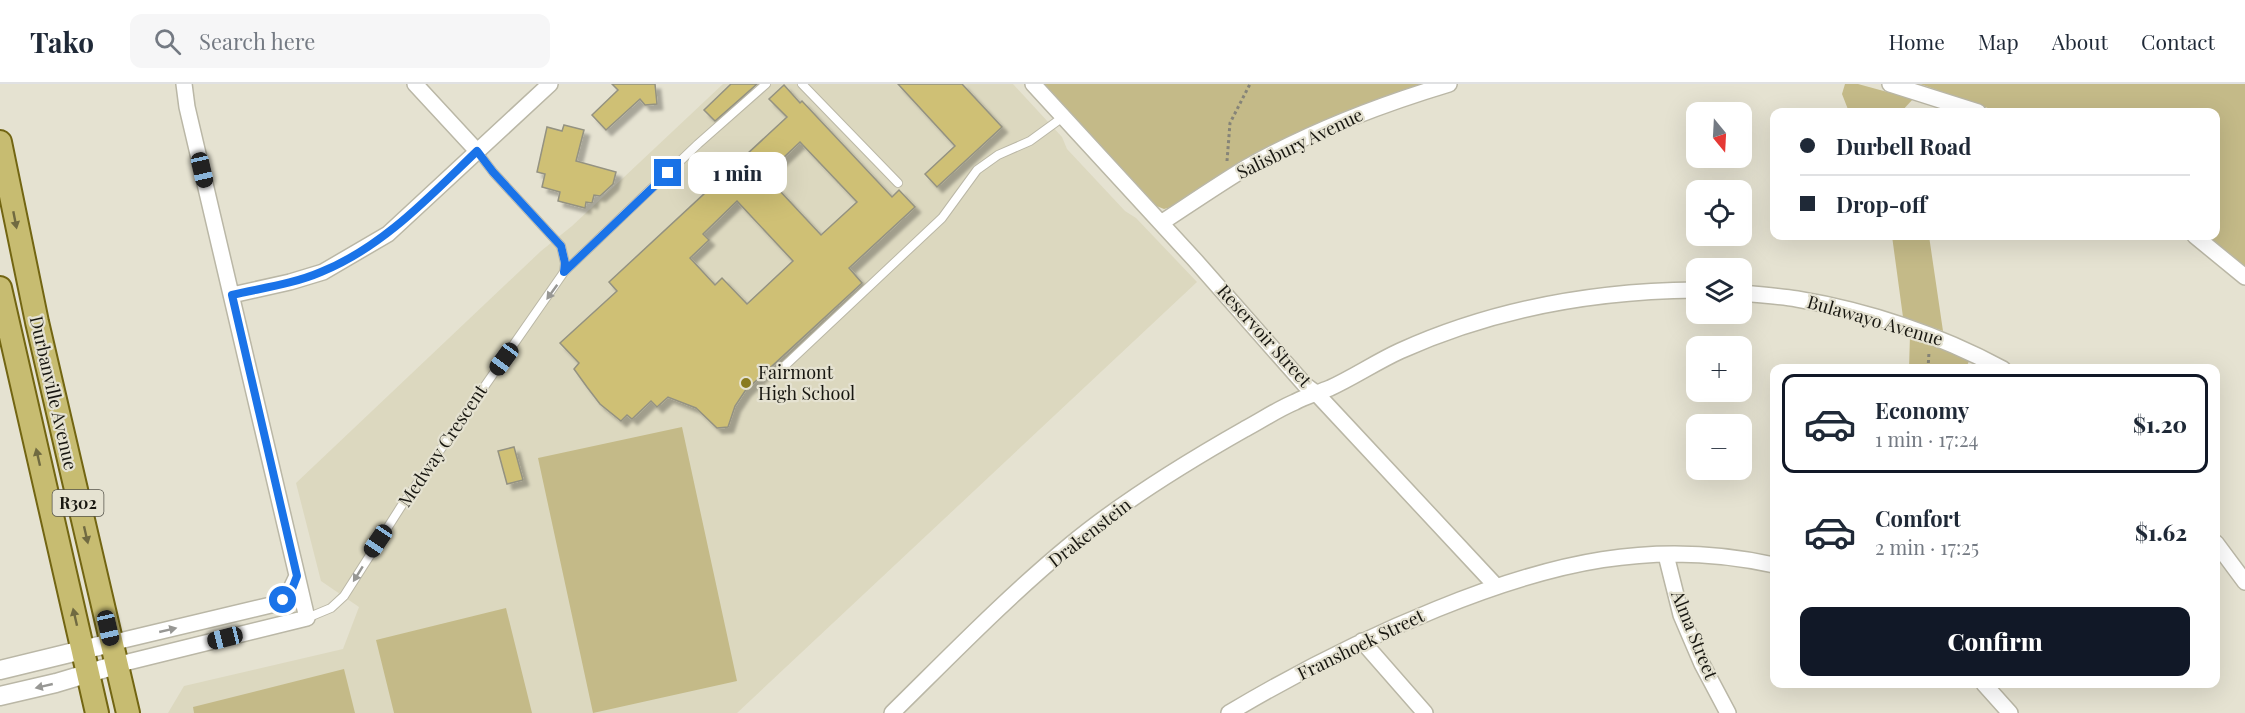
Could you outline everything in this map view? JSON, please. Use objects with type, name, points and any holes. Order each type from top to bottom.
[{"type":"main road","name":"Durbanville Avenue","points":[[0,142],[37,322],[128,713]]},
{"type":"main road","name":"Durbanville Avenue","points":[[0,288],[97,713]]},
{"type":"street","points":[[184,84],[307,618]]},
{"type":"street","points":[[415,84],[477,151]]},
{"type":"street","points":[[232,295],[323,272],[388,234],[550,84]]},
{"type":"street","name":"Reservoir Street","points":[[1033,84],[1194,258],[1305,385],[1316,393],[1496,586]]},
{"type":"street","name":"Salisbury Avenue","points":[[1161,224],[1226,180],[1272,154],[1333,125],[1408,96],[1449,84]]},
{"type":"street","points":[[1890,84],[1965,108]]},
{"type":"street","points":[[2201,240],[2245,277]]},
{"type":"street","points":[[1316,393],[1408,347],[1505,313],[1558,301],[1607,294],[1686,290]]},
{"type":"street","name":"Bulawayo Avenue","points":[[1752,294],[1796,298],[1847,309],[1930,335],[1992,364]]},
{"type":"street","name":"Drakenstein","points":[[892,713],[1003,605],[1071,544],[1142,493],[1213,447],[1295,401],[1316,393]]},
{"type":"street","points":[[2220,548],[2245,582]]},
{"type":"street","name":"Franshoek Street","points":[[1230,713],[1362,641],[1425,613],[1542,571],[1572,564],[1634,556],[1666,555],[1726,556],[1770,564]]},
{"type":"street","name":"Alma Street","points":[[1666,555],[1681,615],[1702,663],[1728,713]]},
{"type":"street","points":[[0,696],[88,674],[114,654],[278,603],[292,589],[297,576]]},
{"type":"street","name":"Medway Crescent","points":[[114,654],[307,618]]},
{"type":"street","points":[[1362,641],[1425,713]]},
{"type":"street","points":[[0,670],[82,650],[114,654]]},
{"type":"street","points":[[1988,688],[2010,713]]},
{"type":"lane","name":"Medway Crescent","points":[[307,618],[331,608],[344,596],[402,505],[564,272],[698,144],[766,84]]},
{"type":"lane","points":[[802,84],[898,183]]},
{"type":"lane","points":[[776,374],[942,218],[977,170],[998,155],[1030,141],[1063,117]]},
{"type":"lane","points":[[477,151],[493,172],[561,246],[565,263],[564,272]]},
{"type":"path","points":[[1226,180],[1230,123],[1250,84]]},
{"type":"shaded area","name":"Fairmont High School","points":[[723,84],[1013,84],[1062,137],[1067,149],[1125,211],[1136,218],[1197,282],[737,713],[168,713],[184,686],[343,649],[359,607],[321,581],[296,483],[541,251],[572,226]]},
{"type":"shaded area","points":[[1042,84],[1422,84],[1356,107],[1292,136],[1230,169],[1171,207],[1164,209],[1154,205]]},
{"type":"shaded area","points":[[1845,84],[1858,84],[1913,99],[1905,108],[1847,108],[1842,94]]},
{"type":"shaded area","points":[[1920,84],[2245,84],[2245,268],[2212,240],[2220,240],[2220,108],[1988,108]]},
{"type":"shaded area","points":[[1893,240],[1930,240],[1943,331],[1903,317]]},
{"type":"shaded area","points":[[1910,335],[1970,359],[1968,364],[1909,364]]},
{"type":"shaded area","points":[[682,427],[737,681],[593,713],[538,458]]},
{"type":"shaded area","points":[[506,608],[532,713],[394,713],[376,640]]},
{"type":"shaded area","points":[[344,669],[355,713],[194,713],[193,707]]},
{"type":"building","points":[[612,84],[655,84],[657,104],[645,105],[640,99],[606,130],[592,115],[618,90]]},
{"type":"building","points":[[731,84],[757,84],[715,121],[704,110]]},
{"type":"building","points":[[898,84],[962,84],[1002,127],[937,187],[925,174],[955,146]]},
{"type":"building","points":[[784,85],[800,103],[802,101],[892,197],[899,190],[915,207],[849,268],[862,283],[745,391],[735,406],[728,427],[717,428],[696,408],[668,397],[657,407],[651,401],[632,419],[627,415],[621,421],[600,404],[574,369],[579,363],[560,343],[617,291],[609,282],[787,117],[769,99]],"holes":[[[800,142],[857,202],[821,235],[765,175]],[[737,201],[793,261],[747,304],[722,278],[715,285],[690,258],[709,240],[703,234]]]},
{"type":"building","points":[[564,125],[584,130],[576,161],[616,172],[613,184],[600,196],[594,195],[592,203],[586,202],[585,208],[558,201],[560,192],[542,187],[545,174],[537,172],[547,127],[562,131]]},
{"type":"building","points":[[514,447],[523,480],[507,484],[498,451]]},
{"type":"place","name":"Fairmont High School","points":[[746,383]]},
{"type":"route","points":[[283,600],[296,583],[297,576],[232,295],[308,277],[323,272],[353,255],[388,234],[477,151],[493,172],[561,246],[565,263],[564,272],[668,173]]}]
